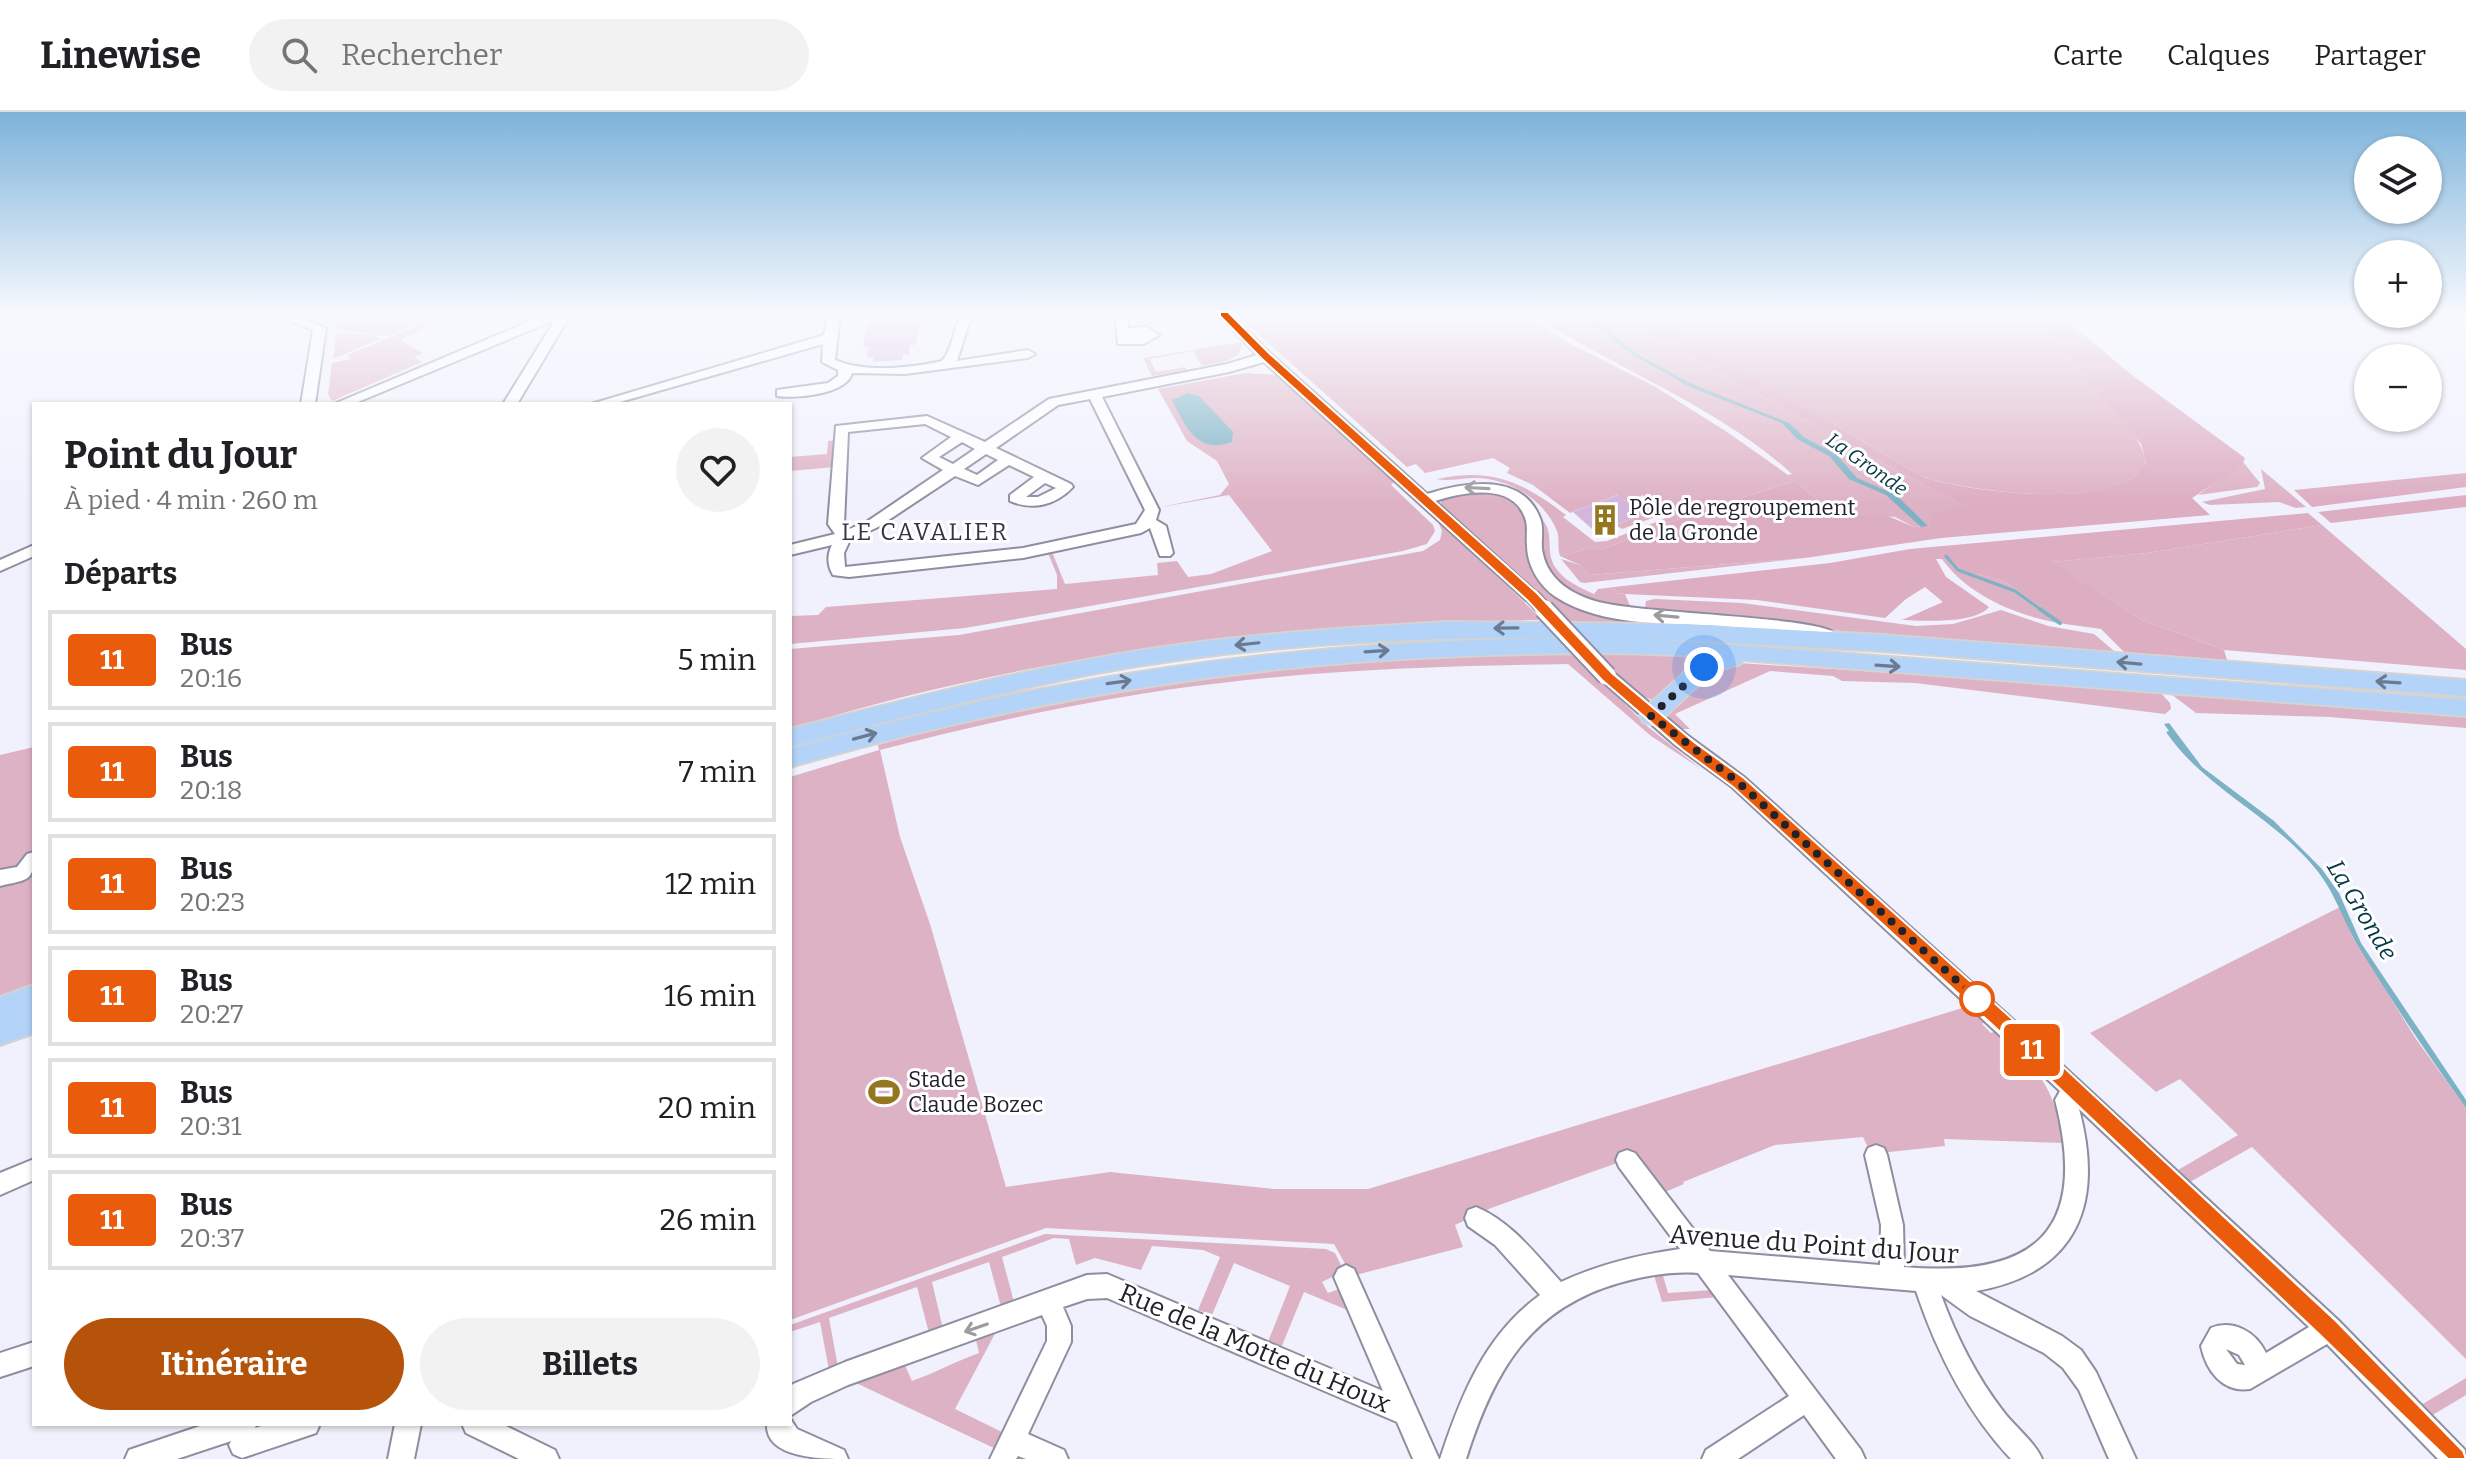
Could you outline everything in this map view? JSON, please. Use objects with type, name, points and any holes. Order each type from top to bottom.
[{"type":"main road","points":[[792,737],[960,694],[1100,665],[1298,639],[1447,629],[1683,631],[1882,643],[2466,688]]},
{"type":"main road","points":[[792,757],[893,729],[1071,689],[1281,658],[1407,649],[1621,646],[1670,647],[1843,663]]},
{"type":"main road","points":[[1651,716],[1694,674],[1712,663],[1734,659],[2206,686],[2466,708]]},
{"type":"main road","points":[[0,1009],[32,998]]},
{"type":"main road","points":[[0,1033],[32,1022]]},
{"type":"street","points":[[308,402],[312,377]]},
{"type":"street","points":[[346,402],[406,377]]},
{"type":"street","points":[[511,402],[527,377]]},
{"type":"street","points":[[605,402],[693,377]]},
{"type":"street","points":[[782,393],[832,387],[845,377]]},
{"type":"street","points":[[792,550],[844,537],[873,524],[1054,402],[1183,377]]},
{"type":"street","points":[[1288,377],[1532,596],[1607,676],[1651,716],[1738,782],[1996,1016],[2329,1329],[2456,1459]]},
{"type":"street","points":[[844,537],[836,549],[836,564],[839,571],[849,572],[1049,549],[1133,531],[1148,522],[1152,510],[1094,394]]},
{"type":"street","points":[[844,537],[836,524],[841,429],[927,420],[1045,476]]},
{"type":"street","points":[[960,437],[929,458],[978,481],[1009,459]]},
{"type":"street","points":[[1425,499],[1473,486],[1499,490],[1518,500],[1534,520],[1534,552],[1543,574],[1564,594],[1582,602],[1638,613],[1778,627],[1882,643]]},
{"type":"street","points":[[1148,522],[1158,526],[1165,553]]},
{"type":"street","points":[[0,566],[32,551]]},
{"type":"street","points":[[0,878],[30,872]]},
{"type":"street","name":"Avenue du Point du Jour","points":[[1453,1459],[1482,1377],[1510,1336],[1556,1294],[1584,1281],[1640,1264],[1702,1261],[1977,1282],[2024,1266],[2055,1238],[2069,1212],[2078,1183],[2078,1158],[2066,1100],[2073,1090]]},
{"type":"street","points":[[1876,1155],[1892,1225],[1892,1276]]},
{"type":"street","points":[[1627,1160],[1852,1459]]},
{"type":"street","points":[[0,1184],[32,1170]]},
{"type":"street","points":[[1476,1218],[1503,1237],[1556,1294]]},
{"type":"street","name":"Rue de la Motte du Houx","points":[[1346,1277],[1426,1459]]},
{"type":"street","points":[[1934,1281],[1956,1364],[1976,1398],[2029,1459]]},
{"type":"street","points":[[1934,1281],[1975,1306],[2059,1348],[2072,1359],[2083,1375],[2103,1424],[2123,1459]]},
{"type":"street","name":"Rue de la Motte du Houx","points":[[792,1401],[802,1393],[845,1374],[1087,1287],[1107,1286],[1406,1413]]},
{"type":"street","points":[[1049,1302],[1059,1326],[1059,1342],[1008,1450],[1055,1459]]},
{"type":"street","points":[[2259,1367],[2268,1365],[2329,1329]]},
{"type":"street","points":[[0,1365],[32,1355]]},
{"type":"street","points":[[1715,1459],[1805,1400]]},
{"type":"street","points":[[138,1459],[298,1426]]},
{"type":"street","points":[[401,1459],[408,1426]]},
{"type":"street","points":[[479,1426],[546,1459]]},
{"type":"street","points":[[780,1426],[788,1438],[835,1459]]},
{"type":"shaded area","points":[[330,377],[388,377],[332,401],[328,394]]},
{"type":"shaded area","points":[[1224,377],[1281,377],[1396,480],[1391,485],[1433,525],[1435,531],[1427,544],[1403,551],[965,628],[792,644],[792,616],[818,615],[826,607],[1057,589],[1057,575],[1048,553],[1052,552],[1065,584],[1158,575],[1157,563],[1177,561],[1188,577],[1211,574],[1272,551],[1229,495],[1156,508],[1220,495],[1229,484],[1217,461],[1187,441],[1158,389]]},
{"type":"shaded area","points":[[1306,377],[1636,377],[1727,432],[1788,475],[1792,474],[1732,428],[1642,377],[1726,377],[1905,475],[1969,506],[1929,526],[1914,527],[1895,517],[1832,512],[1795,481],[1686,516],[1601,550],[1584,550],[1560,556],[1558,534],[1551,520],[1524,492],[1487,479],[1437,479],[1475,475],[1506,480],[1535,494],[1566,515],[1563,517],[1595,542],[1607,541],[1674,515],[1661,510],[1642,495],[1640,497],[1658,516],[1622,529],[1616,525],[1641,515],[1634,509],[1640,506],[1632,499],[1625,501],[1617,495],[1570,513],[1533,485],[1507,473],[1510,468],[1493,458],[1425,473],[1416,464],[1407,467]]},
{"type":"shaded area","points":[[1726,377],[1753,377],[1923,477],[1970,488],[2063,494],[2117,486],[2135,476],[2146,462],[2141,444],[2086,377],[2135,377],[2245,458],[2242,465],[2192,498],[2210,515],[1941,538],[1805,558],[1589,575],[1580,565],[1560,556],[1584,550],[1601,550],[1686,516],[1795,481],[1832,512],[1888,516],[1914,527],[1929,526],[1931,514],[1968,506]]},
{"type":"shaded area","points":[[1753,377],[2091,377],[2128,425],[2146,461],[2135,476],[2117,486],[2092,492],[2032,494],[1969,487],[1923,477]]},
{"type":"shaded area","points":[[836,440],[835,467],[792,471],[792,457],[827,454],[828,441]]},
{"type":"shaded area","points":[[2243,462],[2260,483],[2257,487],[2198,495]]},
{"type":"shaded area","points":[[2261,469],[2306,507],[2296,508],[2279,502],[2210,505],[2202,502],[2265,489]]},
{"type":"shaded area","points":[[2466,473],[2466,487],[2312,507],[2294,490]]},
{"type":"shaded area","points":[[1458,491],[1491,494],[1510,501],[1518,508],[1526,529],[1531,566],[1560,598],[1739,626],[1741,629],[1564,621],[1441,505],[1441,500]]},
{"type":"shaded area","points":[[2466,495],[2466,507],[2331,523],[2318,512]]},
{"type":"shaded area","points":[[2308,513],[2322,525],[2147,553],[2052,562],[2142,620],[2224,650],[2228,663],[2128,656],[2101,629],[2065,624],[2004,581],[1961,569],[1953,559],[1936,559],[1946,577],[1989,607],[1961,619],[1902,620],[1943,602],[1925,587],[1885,618],[1757,600],[1625,594],[1618,593],[1614,587],[1830,563],[1910,549]]},
{"type":"shaded area","points":[[1540,516],[1548,529],[1552,560],[1560,573],[1594,594],[1598,589],[1614,587],[1618,593],[1625,594],[1631,608],[1582,598],[1561,586],[1545,566],[1541,555],[1537,517]]},
{"type":"shaded area","points":[[1437,519],[1543,620],[1353,628],[1162,647],[974,680],[792,728],[792,649],[959,635],[1423,551],[1440,540],[1442,531]]},
{"type":"shaded area","points":[[2322,525],[2466,649],[2466,670],[2224,650],[2142,620],[2051,562],[2147,553]]},
{"type":"shaded area","points":[[1805,558],[1584,583],[1561,559],[1580,565],[1589,575]]},
{"type":"shaded area","points":[[1942,559],[1953,559],[1979,574],[2004,581],[2065,624],[1997,603],[1966,584]]},
{"type":"shaded area","points":[[1646,601],[1742,603],[1916,626],[1953,624],[2001,610],[2048,626],[2094,634],[2120,656],[1948,643],[1645,609]]},
{"type":"shaded area","points":[[1571,650],[1647,726],[1701,769],[1651,736],[1568,664],[1351,671],[1221,683],[1049,710],[880,750],[900,837],[930,924],[1006,1187],[1110,1172],[1274,1189],[1368,1189],[1969,1006],[1986,1021],[1982,1024],[1991,1033],[1996,1031],[2042,1080],[2054,1106],[2063,1143],[1944,1139],[1945,1146],[1871,1154],[1863,1137],[1775,1145],[1658,1195],[1631,1158],[1491,1208],[1455,1225],[1463,1247],[1352,1276],[1334,1244],[1046,1228],[792,1319],[792,776],[879,750],[878,745],[1042,700],[1279,664]]},
{"type":"shaded area","points":[[1595,653],[1718,655],[1655,701],[1642,696]]},
{"type":"shaded area","points":[[1739,663],[2158,690],[2170,703],[2171,709],[2165,714],[1915,683],[1842,681],[1833,676],[1770,671],[1675,714],[1690,729],[1679,729],[1667,715],[1667,708],[1702,674]]},
{"type":"shaded area","points":[[2167,691],[2466,714],[2466,728],[2329,717],[2196,713]]},
{"type":"shaded area","points":[[32,747],[32,986],[0,997],[0,755]]},
{"type":"shaded area","points":[[2340,907],[2353,938],[2416,1039],[2466,1108],[2466,1359],[2252,1147],[2190,1182],[2178,1170],[2238,1135],[2180,1079],[2156,1092],[2090,1033]]},
{"type":"shaded area","points":[[1045,1234],[1326,1249],[1335,1253],[1344,1271],[1322,1282],[1328,1293],[1342,1288],[1352,1312],[1304,1292],[1281,1348],[1268,1342],[1290,1286],[1234,1263],[1212,1315],[1198,1310],[1220,1257],[1203,1250],[1152,1246],[1141,1270],[1095,1258],[1076,1265],[1069,1239],[1054,1238],[1002,1257],[1014,1302],[1001,1307],[989,1262],[932,1282],[943,1329],[929,1333],[917,1287],[829,1318],[838,1367],[829,1370],[820,1322],[792,1331],[792,1324]]},
{"type":"shaded area","points":[[1653,1272],[1662,1272],[1668,1293],[1712,1290],[1718,1297],[1662,1302]]},
{"type":"shaded area","points":[[998,1328],[955,1409],[1004,1433],[996,1449],[854,1382],[904,1363],[912,1381],[921,1378],[979,1353],[975,1336]]},
{"type":"shaded area","points":[[2466,1378],[2466,1395],[2431,1416],[2421,1405]]},
{"type":"water","points":[[1672,377],[1679,377],[1789,423],[1805,438],[1837,455],[1857,478],[1896,495],[1928,526],[1921,527],[1886,495],[1849,479],[1829,456],[1797,439],[1782,423]]},
{"type":"water","points":[[1188,393],[1199,396],[1233,432],[1232,442],[1210,445],[1194,436],[1172,400]]},
{"type":"water","points":[[2169,723],[2202,767],[2274,821],[2321,868],[2339,893],[2361,943],[2466,1100],[2466,1108],[2371,967],[2321,876],[2278,832],[2218,786],[2182,752],[2166,732],[2169,731],[2164,724]]},
{"type":"building","name":"Pôle de regroupement de la Gronde","points":[[1618,495],[1625,501],[1632,499],[1641,506],[1634,509],[1641,515],[1608,528],[1613,532],[1601,537],[1573,512]]},
{"type":"waterway","name":"La Gronde","points":[[1946,556],[1958,570],[2015,591],[2043,611]]},
{"type":"waterway","name":"La Gronde","points":[[2040,609],[2060,623]]},
{"type":"bus line","name":"11","points":[[1292,377],[1532,596],[1607,676],[1651,716],[1738,782],[2003,1023],[2329,1329],[2455,1459]]},
{"type":"place","name":"Pôle de regroupement de la Gronde","points":[[1605,520]]},
{"type":"place","name":"Stade Claude Bozec","points":[[884,1092]]},
{"type":"district","name":"LE CAVALIER","points":[[925,532]]},
{"type":"route","points":[[1704,667],[1651,716],[1738,782],[1977,999]]}]
